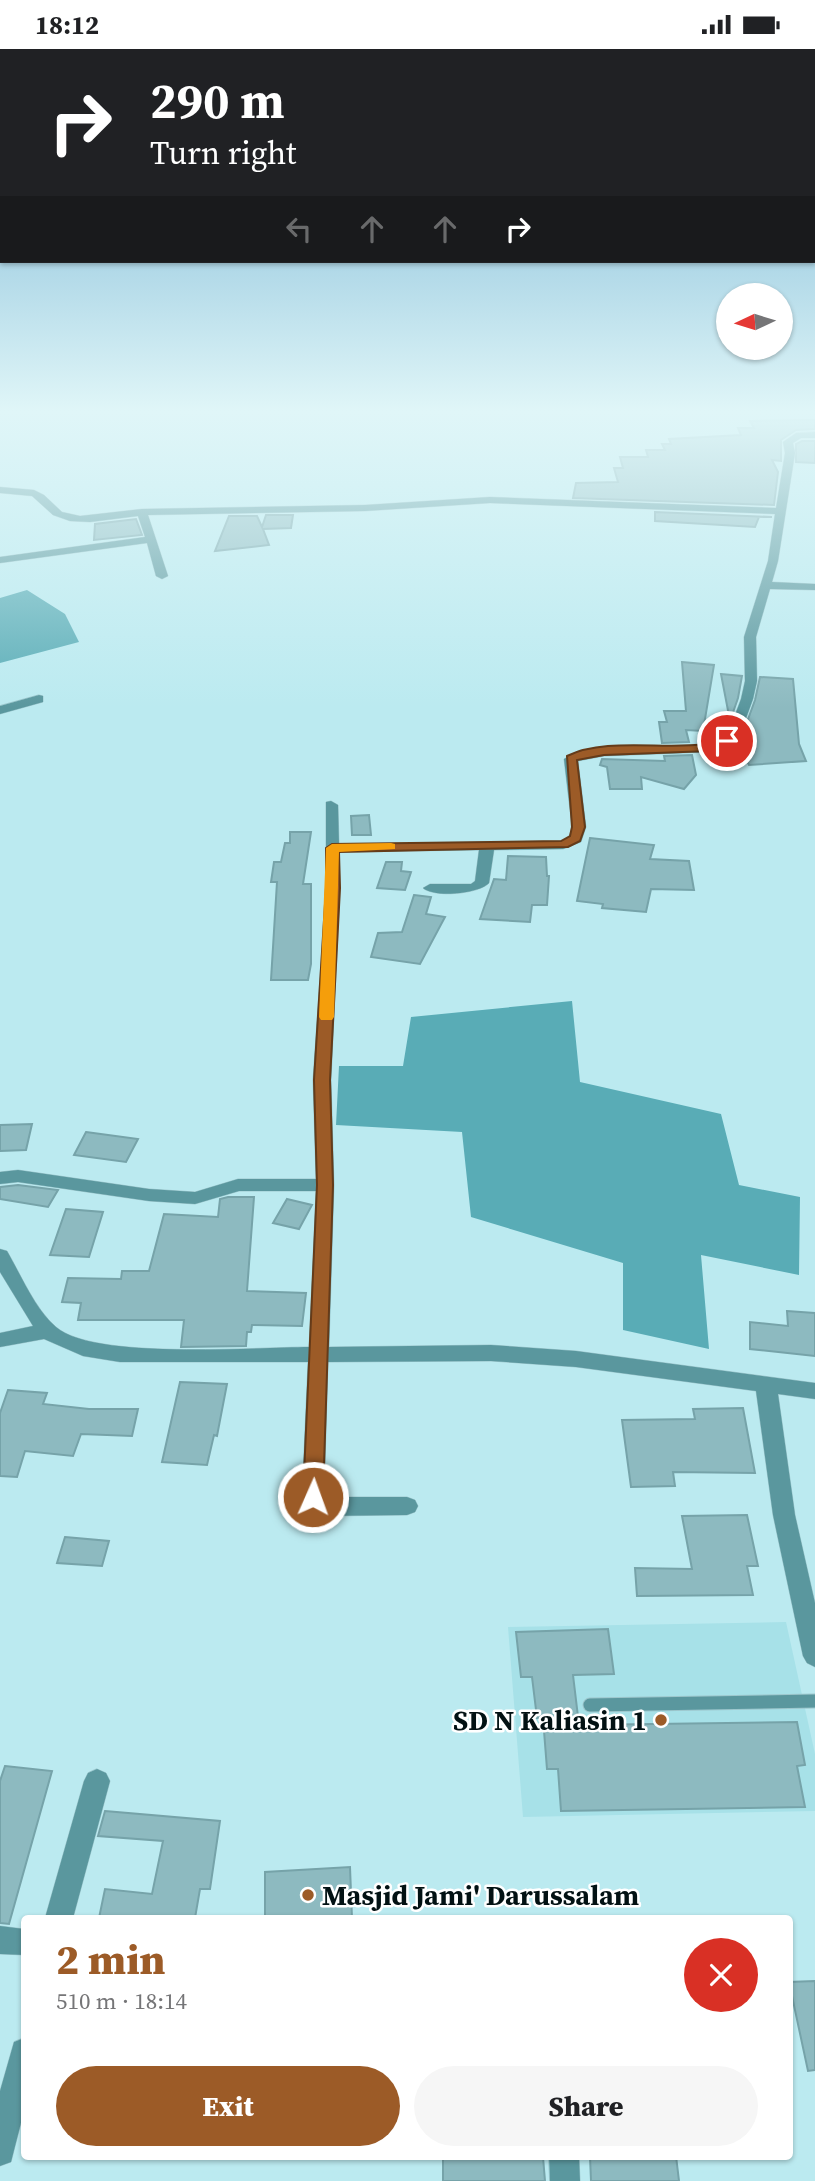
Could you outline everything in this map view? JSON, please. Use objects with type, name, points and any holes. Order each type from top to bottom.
[{"type":"street","points":[[52,508],[58,514],[72,517],[142,512],[348,508]]},
{"type":"street","points":[[332,848],[563,845],[576,839],[579,827],[571,758],[580,754],[695,749],[727,741],[734,732],[747,699],[751,681],[750,637],[773,561],[781,511],[715,508]]},
{"type":"street","points":[[142,512],[162,576]]},
{"type":"street","points":[[0,560],[151,539]]},
{"type":"street","points":[[765,585],[815,587]]},
{"type":"street","points":[[0,710],[39,699]]},
{"type":"street","points":[[331,804],[333,888],[322,1094],[325,1185],[314,1500],[324,1507],[407,1506]]},
{"type":"street","points":[[430,888],[474,888],[482,883],[487,846]]},
{"type":"street","points":[[0,1178],[18,1176],[149,1195],[195,1198],[239,1185],[325,1185]]},
{"type":"street","points":[[0,1256],[48,1331],[78,1346],[118,1354],[491,1353],[576,1359],[815,1391]]},
{"type":"street","points":[[0,1340],[48,1331]]},
{"type":"street","points":[[766,1386],[784,1515],[815,1656]]},
{"type":"street","points":[[59,1915],[97,1781]]},
{"type":"street","points":[[0,1940],[21,1942]]},
{"type":"street","points":[[0,2151],[21,2064]]},
{"type":"street","points":[[564,2160],[565,2181]]},
{"type":"lane","points":[[590,1705],[815,1701]]},
{"type":"shaded area","points":[[27,590],[65,614],[79,642],[0,663],[0,598]]},
{"type":"shaded area","points":[[572,1001],[580,1082],[721,1114],[739,1185],[800,1197],[799,1275],[701,1255],[709,1349],[623,1330],[623,1263],[471,1217],[462,1132],[336,1125],[339,1066],[403,1066],[411,1017]]},
{"type":"shaded area","name":"SD N Kaliasin 1","points":[[786,1622],[815,1754],[815,1811],[523,1817],[508,1627]],"holes":[[[607,1629],[614,1673],[522,1677],[516,1633]],[[574,1681],[578,1716],[537,1718],[533,1682]],[[796,1722],[805,1766],[547,1768],[544,1725]],[[798,1770],[805,1807],[561,1810],[559,1774]]]},
{"type":"building","points":[[655,512],[772,517],[759,517],[755,527],[655,521]]},
{"type":"building","points":[[266,515],[293,515],[291,528],[263,529],[269,545],[215,551],[229,516],[257,516],[262,527]]},
{"type":"building","points":[[136,519],[142,535],[94,540],[95,524]]},
{"type":"building","points":[[682,662],[714,665],[703,731],[686,730],[689,742],[662,743],[659,722],[667,722],[664,711],[686,711]]},
{"type":"building","points":[[721,674],[742,676],[730,721]]},
{"type":"building","points":[[760,677],[793,679],[799,744],[806,761],[749,765],[740,745],[735,745],[743,733]]},
{"type":"building","points":[[692,755],[696,775],[684,789],[641,777],[642,789],[610,789],[607,767],[600,765],[602,759],[665,761],[664,756]]},
{"type":"building","points":[[369,815],[371,835],[352,835],[351,816]]},
{"type":"building","points":[[290,832],[311,832],[303,884],[311,884],[311,964],[308,980],[271,980],[277,882],[271,882],[274,862],[281,862],[285,843],[290,843]]},
{"type":"building","points":[[590,838],[654,845],[650,859],[689,861],[694,890],[651,889],[646,912],[602,908],[603,904],[577,901]]},
{"type":"building","points":[[508,856],[546,857],[549,876],[547,905],[532,905],[530,922],[480,919],[494,879],[506,880]]},
{"type":"building","points":[[386,862],[402,862],[401,871],[411,872],[405,890],[377,888]]},
{"type":"building","points":[[414,895],[431,897],[426,914],[445,917],[420,964],[371,957],[378,933],[402,932]]},
{"type":"building","points":[[32,1124],[26,1150],[0,1151],[0,1125]]},
{"type":"building","points":[[86,1132],[138,1139],[126,1162],[74,1155]]},
{"type":"building","points":[[18,1185],[58,1190],[48,1207],[0,1199],[0,1187]]},
{"type":"building","points":[[254,1197],[247,1291],[306,1293],[302,1326],[252,1325],[251,1332],[247,1332],[246,1346],[181,1347],[184,1320],[78,1320],[81,1303],[62,1302],[68,1278],[121,1279],[122,1271],[149,1271],[164,1214],[218,1217],[220,1199]]},
{"type":"building","points":[[287,1199],[312,1205],[299,1229],[273,1223]]},
{"type":"building","points":[[66,1209],[103,1212],[89,1257],[50,1255]]},
{"type":"building","points":[[787,1311],[815,1313],[815,1356],[750,1349],[750,1322],[788,1326]]},
{"type":"building","points":[[180,1382],[227,1384],[217,1436],[214,1435],[207,1465],[162,1462]]},
{"type":"building","points":[[8,1390],[47,1393],[43,1404],[89,1409],[138,1409],[132,1436],[81,1434],[73,1456],[25,1451],[17,1477],[0,1476],[0,1413]]},
{"type":"building","points":[[743,1408],[755,1473],[673,1472],[675,1486],[631,1487],[622,1420],[695,1419],[693,1409]]},
{"type":"building","points":[[747,1515],[758,1566],[747,1566],[753,1595],[637,1596],[635,1568],[692,1569],[682,1516]]},
{"type":"building","points":[[65,1537],[109,1541],[102,1566],[57,1563]]},
{"type":"building","points":[[608,1629],[614,1674],[573,1675],[579,1725],[797,1722],[805,1765],[797,1766],[805,1807],[561,1811],[558,1769],[547,1769],[543,1718],[537,1718],[532,1677],[521,1677],[516,1632]]},
{"type":"building","points":[[5,1766],[52,1771],[9,1924],[0,1923],[0,1781]]},
{"type":"building","points":[[105,1811],[220,1821],[210,1889],[200,1889],[196,1915],[100,1915],[105,1889],[152,1894],[163,1841],[98,1836]]},
{"type":"building","name":"Masjid Jami' Darussalam","points":[[350,1867],[352,1915],[265,1915],[265,1872]]},
{"type":"building","points":[[815,1981],[815,2070],[808,2071],[793,2001],[793,1982]]},
{"type":"building","points":[[443,2160],[543,2160],[545,2181],[443,2181]]},
{"type":"building","points":[[590,2160],[676,2160],[679,2181],[591,2181]]},
{"type":"slow traffic","points":[[327,1017],[334,858],[332,848],[391,846]]},
{"type":"place","name":"SD N Kaliasin 1","points":[[661,1720]]},
{"type":"place","name":"Masjid Jami' Darussalam","points":[[308,1895]]},
{"type":"route","points":[[313,1497],[325,1185],[321,1121],[322,1080],[333,888],[332,848],[563,845],[576,839],[579,827],[571,758],[580,754],[604,752],[709,748],[727,741]]}]
